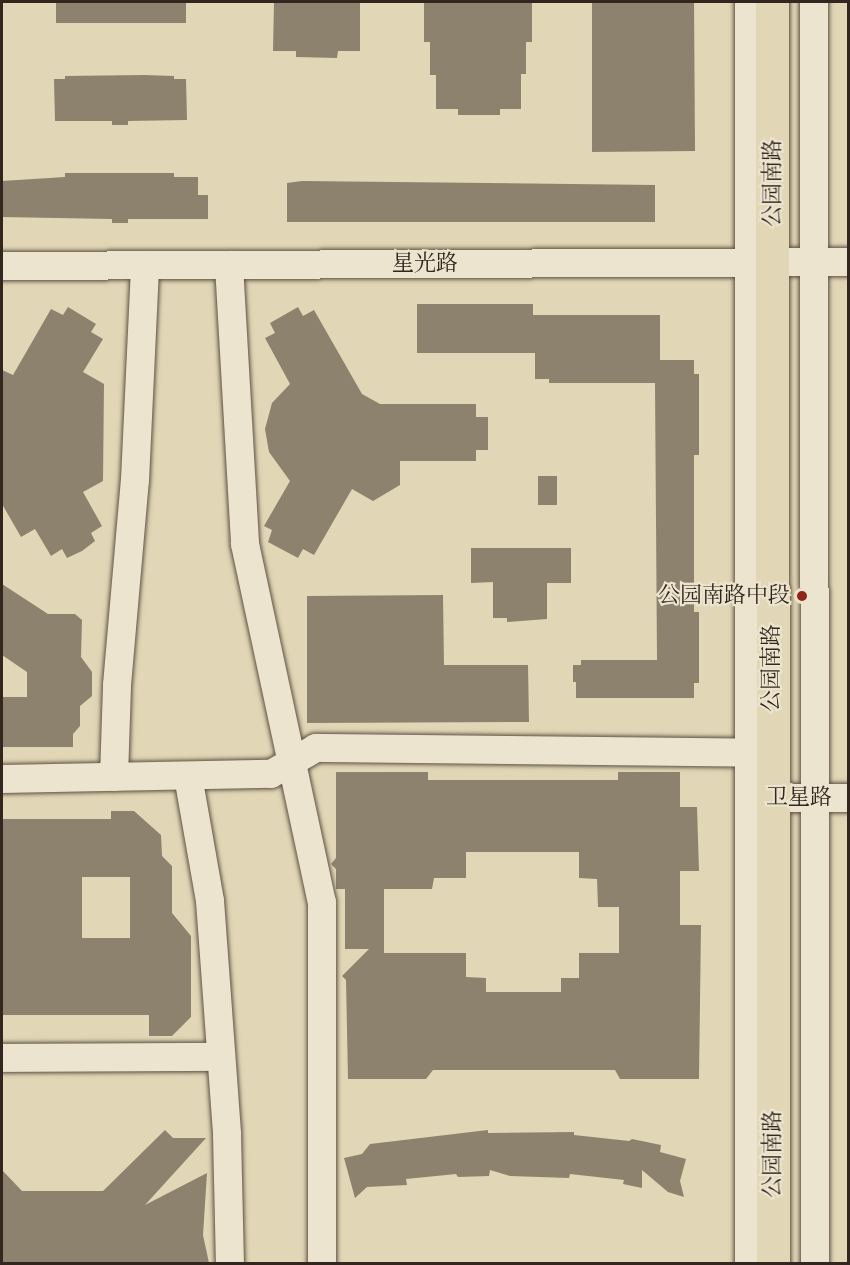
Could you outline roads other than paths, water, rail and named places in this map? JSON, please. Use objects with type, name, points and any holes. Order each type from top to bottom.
[{"type":"main road","name":"公园南路","points":[[772,2],[783,262],[782,798],[773,1263]]},
{"type":"main road","name":"公园南路","points":[[791,1263],[782,798],[760,753],[794,2]]},
{"type":"street","points":[[749,2],[783,262]]},
{"type":"street","points":[[783,262],[814,2]]},
{"type":"street","name":"星光路","points":[[2,267],[849,262]]},
{"type":"street","points":[[229,265],[245,544],[322,902],[322,1263]]},
{"type":"street","points":[[114,777],[117,685],[135,480],[145,266]]},
{"type":"street","points":[[2,779],[271,774],[316,748],[760,753]]},
{"type":"street","points":[[188,776],[210,901],[221,1057],[230,1263]]},
{"type":"street","points":[[749,1263],[782,798]]},
{"type":"street","points":[[782,798],[814,1263]]},
{"type":"street","name":"卫星路","points":[[782,798],[849,798]]},
{"type":"street","points":[[2,1058],[221,1057]]},
{"type":"place","name":"公园南路中段","points":[[802,596]]}]
